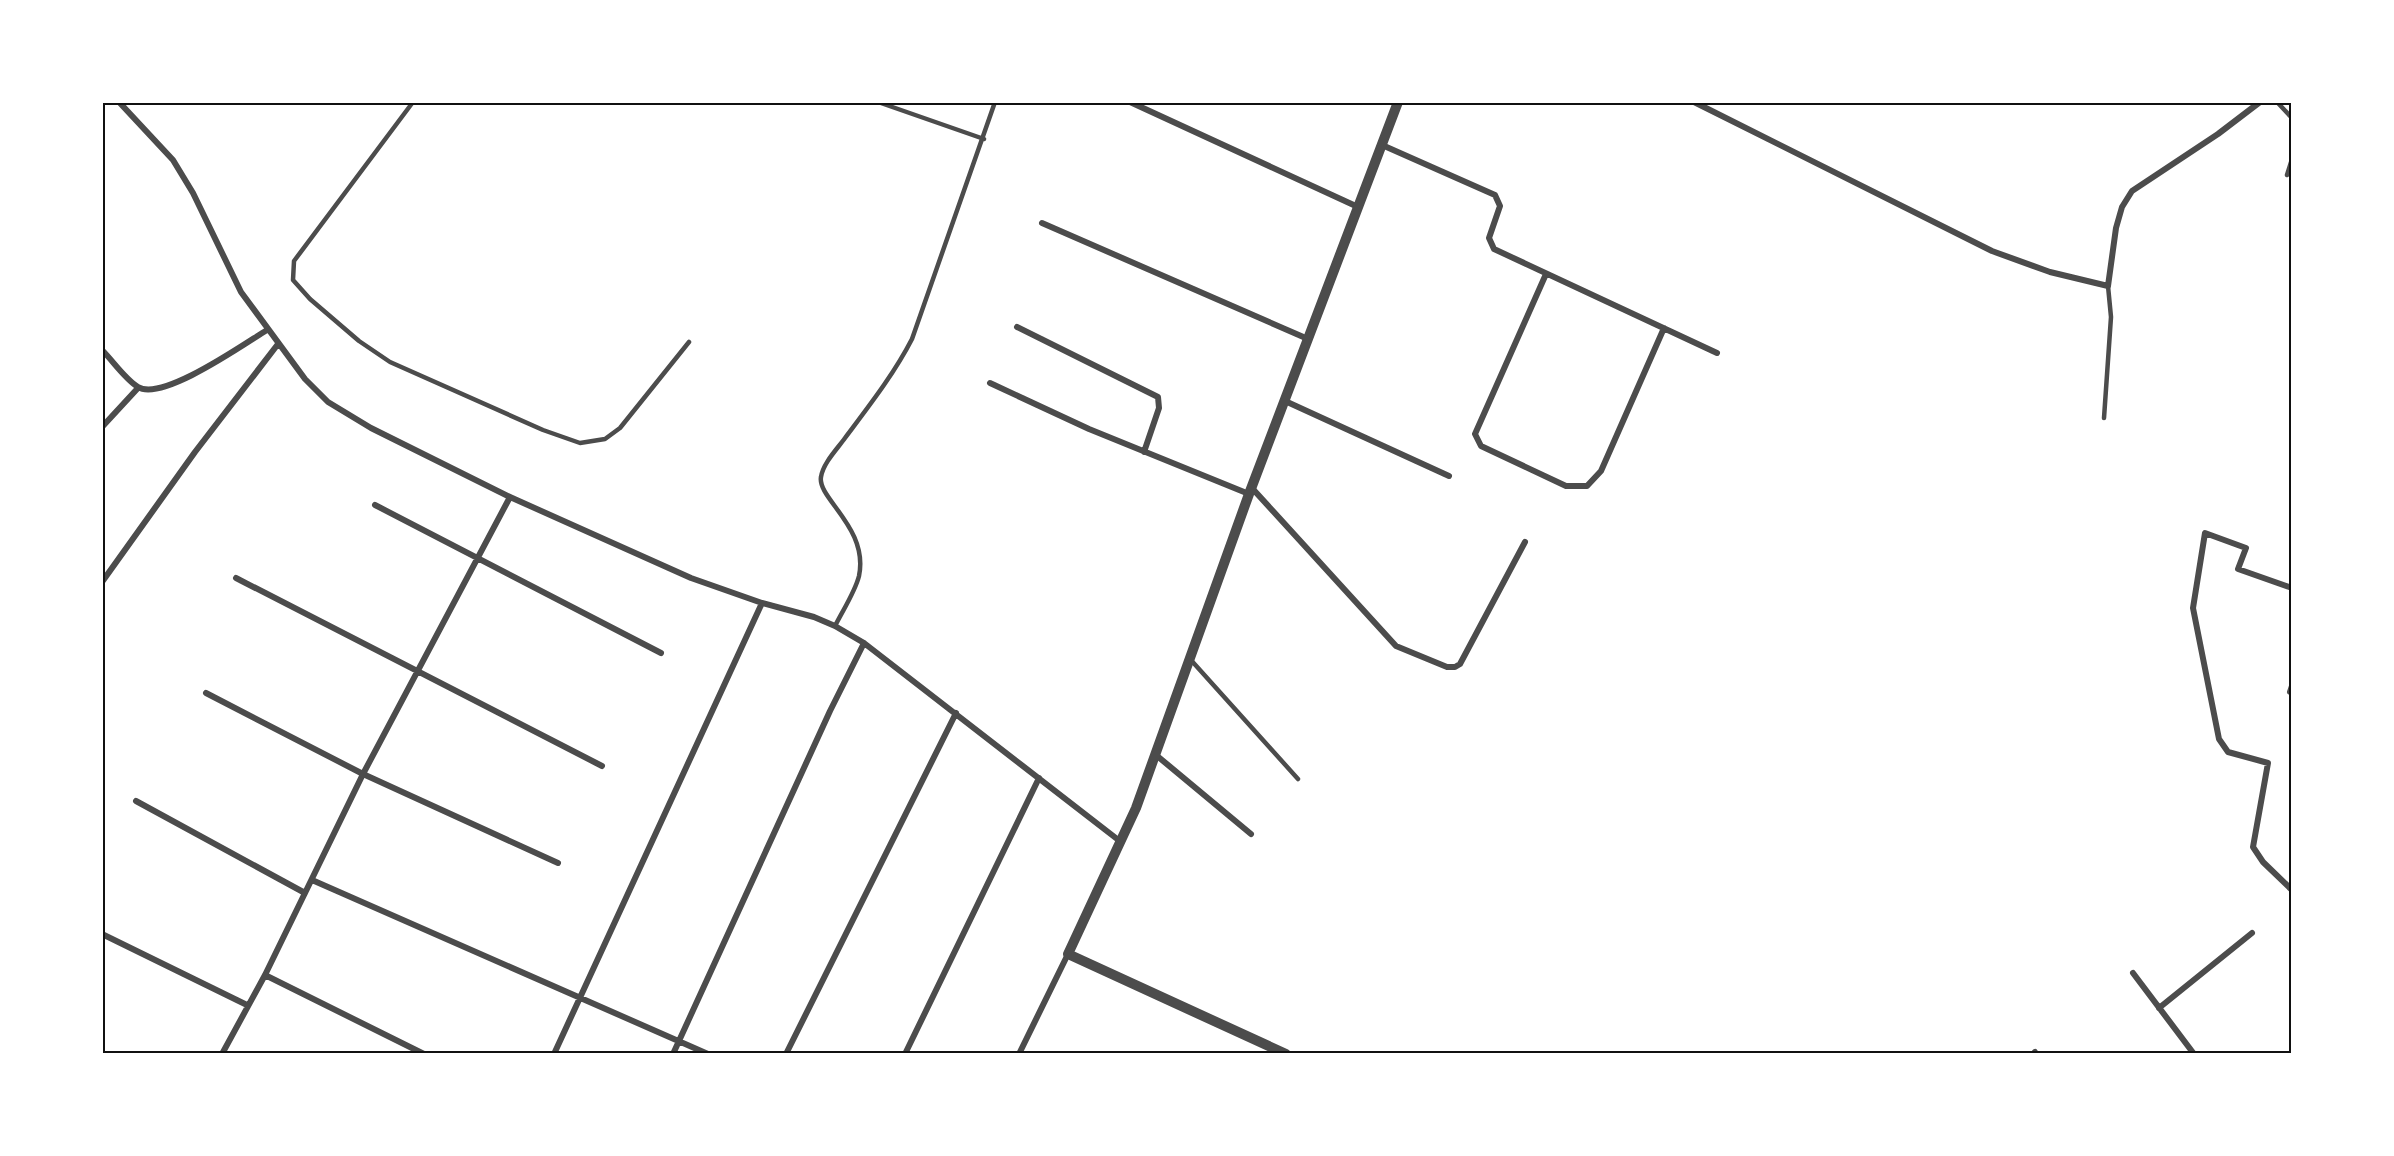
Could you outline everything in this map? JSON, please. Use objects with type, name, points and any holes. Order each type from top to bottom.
[{"type":"street","points":[[119,102],[173,160],[193,193],[241,292],[278,345],[305,379],[328,402],[371,428],[510,497],[691,578],[835,626],[864,643],[1121,842]]},
{"type":"street","points":[[1130,102],[1358,207]]},
{"type":"street","points":[[1019,1054],[1121,842],[1156,755],[1188,657],[1398,102]]},
{"type":"street","points":[[1694,102],[1992,251],[2050,272],[2108,286],[2116,228],[2122,207],[2132,191],[2218,134],[2260,102]]},
{"type":"street","points":[[1382,144],[1495,195],[1500,206],[1489,238],[1494,249],[1717,353]]},
{"type":"street","points":[[1042,223],[1308,339]]},
{"type":"street","points":[[1546,274],[1475,434],[1481,446],[1566,486],[1587,486],[1601,471],[1664,328]]},
{"type":"street","points":[[1017,327],[1158,397],[1159,408],[1144,452]]},
{"type":"street","points":[[102,350],[138,388],[149,391],[183,380],[267,330]]},
{"type":"street","points":[[102,582],[195,452],[278,345]]},
{"type":"street","points":[[990,383],[1144,452],[1250,491],[1396,646],[1447,667],[1461,664],[1525,542]]},
{"type":"street","points":[[102,427],[138,388]]},
{"type":"street","points":[[1285,401],[1449,476]]},
{"type":"street","points":[[222,1054],[265,975],[363,774],[420,671],[510,497]]},
{"type":"street","points":[[375,505],[661,652]]},
{"type":"street","points":[[2292,588],[2238,569],[2246,548],[2205,533],[2193,608],[2219,739],[2228,752],[2268,764],[2253,847],[2263,862],[2292,890]]},
{"type":"street","points":[[236,578],[602,766]]},
{"type":"street","points":[[554,1054],[762,603]]},
{"type":"street","points":[[674,1054],[830,711],[864,643]]},
{"type":"street","points":[[206,693],[363,774],[558,863]]},
{"type":"street","points":[[786,1054],[956,713]]},
{"type":"street","points":[[1156,755],[1251,834]]},
{"type":"street","points":[[904,1054],[1039,778]]},
{"type":"street","points":[[136,801],[305,893]]},
{"type":"street","points":[[312,880],[580,1000],[708,1054]]},
{"type":"street","points":[[2159,1008],[2252,933]]},
{"type":"street","points":[[102,934],[247,1005]]},
{"type":"street","points":[[1068,954],[1286,1054]]},
{"type":"street","points":[[2133,972],[2194,1054]]},
{"type":"street","points":[[265,975],[424,1054]]},
{"type":"lane","points":[[413,102],[294,261],[293,280],[309,300],[390,362],[543,430],[580,443],[605,439],[620,428],[689,342]]},
{"type":"lane","points":[[878,102],[984,139]]},
{"type":"lane","points":[[835,626],[859,578],[859,546],[850,525],[822,485],[821,476],[832,457],[902,360],[912,339],[984,139],[995,102]]},
{"type":"lane","points":[[2277,102],[2292,118]]},
{"type":"lane","points":[[2286,175],[2292,159]]},
{"type":"lane","points":[[2104,418],[2110,326],[2108,286]]},
{"type":"lane","points":[[1188,657],[1298,779]]}]
